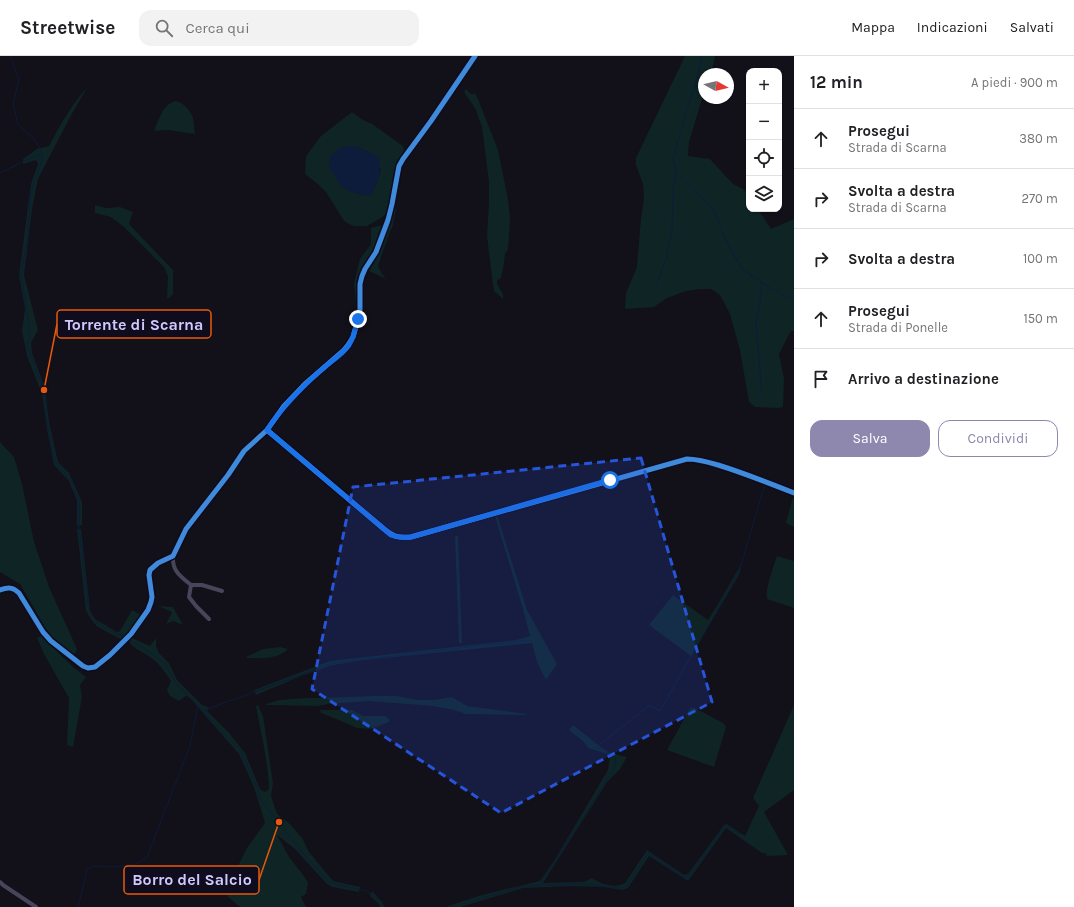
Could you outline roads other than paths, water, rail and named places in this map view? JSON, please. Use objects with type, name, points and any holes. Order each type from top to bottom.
[{"type":"street","points":[[222,591],[202,585],[191,585],[178,574],[172,561],[173,556],[186,530],[228,475],[244,451],[267,430],[284,406],[305,384],[343,351],[353,337],[360,310],[360,284],[365,269],[376,252],[388,220],[399,166],[475,56]]},
{"type":"street","points":[[267,430],[391,535],[402,538],[411,537],[687,459],[702,461],[732,470],[794,493]]},
{"type":"street","points":[[0,590],[10,588],[15,589],[43,632],[51,641],[83,666],[88,668],[95,667],[132,634],[148,610],[151,602],[150,570],[158,563],[173,556]]},
{"type":"street","points":[[191,585],[188,597],[209,619]]},
{"type":"street","points":[[0,882],[36,907]]},
{"type":"water","points":[[349,146],[361,148],[379,158],[380,173],[371,195],[351,192],[343,188],[330,168],[329,160],[333,154],[342,148]]},
{"type":"waterway","points":[[10,56],[19,79],[13,104],[18,124],[35,140],[42,153],[42,161],[31,192],[27,241],[21,274],[30,334],[27,346],[44,390],[47,422],[55,462],[72,483],[79,502],[79,527],[90,612],[93,618],[102,626],[124,637]]},
{"type":"waterway","points":[[702,56],[696,83],[673,159],[676,171],[715,212],[726,241],[742,269],[770,288],[794,300]]},
{"type":"waterway","points":[[0,173],[41,153]]},
{"type":"waterway","points":[[656,286],[666,259],[672,231],[673,193],[676,171]]},
{"type":"waterway","points":[[761,282],[761,296],[756,324],[762,393]]},
{"type":"waterway","points":[[540,885],[616,765],[615,757],[596,747],[650,705],[660,711],[723,600],[738,573],[742,562],[764,487]]},
{"type":"waterway","points":[[127,639],[164,662],[176,683],[240,750],[257,787],[260,799],[305,856],[329,882],[367,891],[376,898],[383,907]]},
{"type":"waterway","points":[[205,710],[333,663],[528,640]]},
{"type":"waterway","points":[[78,907],[87,870],[92,866],[114,867],[137,864],[147,857],[190,746],[198,705]]},
{"type":"waterway","points":[[452,907],[520,887],[592,884],[620,888],[626,886],[648,853],[685,878],[689,876],[725,826],[741,835]]},
{"type":"place","name":"Torrente di Scarna","points":[[44,390]]},
{"type":"place","name":"Borro del Salcio","points":[[279,822]]}]
